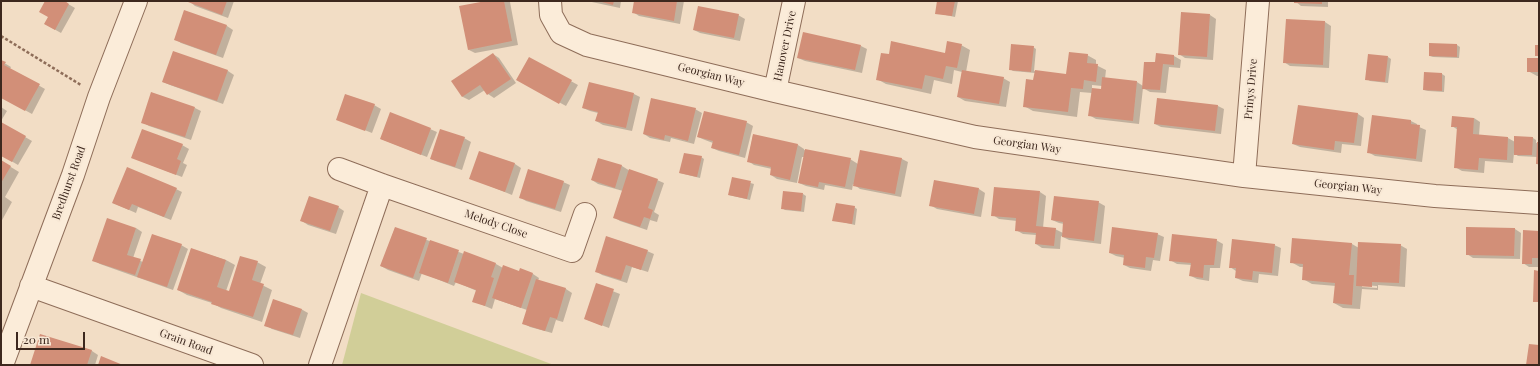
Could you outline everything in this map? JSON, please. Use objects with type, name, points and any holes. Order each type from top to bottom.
[{"type":"street","name":"Bredhurst Road","points":[[2,365],[136,1]]},
{"type":"street","name":"Georgian Way","points":[[550,1],[550,15],[561,33],[587,45],[775,91],[975,137],[1244,176],[1435,196],[1539,203]]},
{"type":"street","name":"Hanover Drive","points":[[775,91],[794,1]]},
{"type":"street","name":"Prinys Drive","points":[[1244,176],[1258,1]]},
{"type":"street","name":"Melody Close","points":[[339,169],[572,251],[585,214]]},
{"type":"street","points":[[320,365],[382,185]]},
{"type":"street","name":"Grain Road","points":[[31,286],[252,365]]},
{"type":"path","points":[[1,36],[100,97]]},
{"type":"shaded area","points":[[361,293],[554,365],[342,365]]},
{"type":"building","points":[[45,1],[65,1],[69,4],[55,30],[44,24],[48,17],[39,12]]},
{"type":"building","points":[[188,1],[227,1],[222,15]]},
{"type":"building","points":[[486,1],[504,1],[512,41],[468,50],[459,6]]},
{"type":"building","points":[[598,1],[614,1],[613,5]]},
{"type":"building","points":[[634,1],[677,1],[674,21],[632,13]]},
{"type":"building","points":[[937,1],[955,1],[952,16],[935,14]]},
{"type":"building","points":[[1294,1],[1322,1],[1322,4],[1294,3]]},
{"type":"building","points":[[698,6],[739,14],[734,38],[693,30]]},
{"type":"building","points":[[184,10],[227,25],[216,55],[174,40]]},
{"type":"building","points":[[1181,12],[1210,14],[1207,57],[1178,55]]},
{"type":"building","points":[[1286,19],[1325,21],[1323,65],[1283,63]]},
{"type":"building","points":[[803,32],[861,45],[855,70],[797,58]]},
{"type":"building","points":[[891,41],[945,53],[947,41],[962,44],[957,68],[946,66],[943,79],[925,75],[922,89],[876,80],[881,53],[889,54]]},
{"type":"building","points":[[1429,43],[1457,44],[1457,57],[1429,56]]},
{"type":"building","points":[[1011,44],[1034,46],[1031,72],[1009,70]]},
{"type":"building","points":[[1535,45],[1539,45],[1539,56],[1535,56]]},
{"type":"building","points":[[173,51],[228,70],[217,101],[162,82]]},
{"type":"building","points":[[1069,52],[1088,54],[1087,63],[1098,64],[1096,82],[1084,80],[1083,89],[1071,88],[1068,112],[1023,107],[1026,79],[1033,80],[1035,70],[1066,74]]},
{"type":"building","points":[[493,53],[511,79],[487,95],[480,85],[462,97],[451,81]]},
{"type":"building","points":[[1156,53],[1174,55],[1174,65],[1163,64],[1160,90],[1142,89],[1144,62],[1155,62]]},
{"type":"building","points":[[1368,54],[1388,56],[1385,82],[1365,80]]},
{"type":"building","points":[[529,57],[572,80],[559,104],[516,80]]},
{"type":"building","points":[[1527,58],[1539,58],[1539,72],[1527,72]]},
{"type":"building","points":[[1,60],[6,62],[4,65],[40,84],[25,111],[1,98]]},
{"type":"building","points":[[962,70],[1004,77],[999,104],[957,97]]},
{"type":"building","points":[[1424,72],[1442,73],[1442,91],[1423,90]]},
{"type":"building","points":[[1102,77],[1137,81],[1133,121],[1088,116],[1092,88],[1101,89]]},
{"type":"building","points":[[589,82],[634,93],[626,128],[595,121],[598,112],[582,108]]},
{"type":"building","points":[[151,92],[195,107],[185,137],[141,123]]},
{"type":"building","points":[[345,94],[375,104],[365,131],[336,120]]},
{"type":"building","points":[[651,98],[696,108],[688,141],[665,135],[664,140],[643,134]]},
{"type":"building","points":[[1157,98],[1218,105],[1215,131],[1154,124]]},
{"type":"building","points":[[1298,105],[1358,113],[1354,143],[1335,141],[1334,150],[1292,144]]},
{"type":"building","points":[[704,111],[747,121],[739,155],[711,148],[713,141],[697,137]]},
{"type":"building","points":[[390,112],[431,128],[421,155],[380,139]]},
{"type":"building","points":[[1372,115],[1411,120],[1411,124],[1420,125],[1416,159],[1367,153]]},
{"type":"building","points":[[1452,116],[1474,118],[1473,134],[1508,137],[1507,160],[1479,158],[1478,170],[1454,168],[1457,127],[1451,127]]},
{"type":"building","points":[[1,122],[26,136],[12,162],[1,156]]},
{"type":"building","points":[[142,129],[183,144],[177,159],[181,161],[176,175],[131,158]]},
{"type":"building","points":[[440,129],[465,137],[455,167],[430,159]]},
{"type":"building","points":[[753,134],[798,144],[790,180],[770,175],[771,167],[747,162]]},
{"type":"building","points":[[1514,136],[1533,137],[1532,155],[1514,155]]},
{"type":"building","points":[[1537,142],[1539,142],[1539,164],[1536,164]]},
{"type":"building","points":[[805,149],[851,158],[845,187],[819,182],[818,187],[798,183]]},
{"type":"building","points":[[860,150],[902,158],[895,194],[853,186]]},
{"type":"building","points":[[479,151],[515,163],[505,192],[469,179]]},
{"type":"building","points":[[684,153],[702,156],[697,177],[679,173]]},
{"type":"building","points":[[598,158],[622,165],[615,188],[591,180]]},
{"type":"building","points":[[1,160],[11,166],[1,183]]},
{"type":"building","points":[[127,167],[177,188],[164,217],[132,204],[129,210],[112,203]]},
{"type":"building","points":[[528,169],[564,181],[555,209],[519,198]]},
{"type":"building","points":[[629,169],[658,179],[648,208],[653,210],[650,219],[644,217],[640,227],[613,218]]},
{"type":"building","points":[[732,177],[751,181],[747,199],[728,195]]},
{"type":"building","points":[[934,180],[979,188],[974,214],[929,206]]},
{"type":"building","points":[[994,187],[1040,191],[1036,226],[1056,228],[1054,246],[1035,244],[1036,233],[1015,231],[1016,218],[991,216]]},
{"type":"building","points":[[783,191],[803,193],[801,211],[781,209]]},
{"type":"building","points":[[309,196],[339,206],[330,231],[300,221]]},
{"type":"building","points":[[1054,196],[1099,201],[1094,241],[1062,237],[1063,222],[1051,220]]},
{"type":"building","points":[[836,203],[855,206],[852,224],[832,221]]},
{"type":"building","points":[[107,218],[136,228],[127,255],[141,259],[135,275],[92,261]]},
{"type":"building","points":[[395,227],[427,238],[413,278],[380,266]]},
{"type":"building","points":[[1112,227],[1158,233],[1154,258],[1146,257],[1145,268],[1123,265],[1124,255],[1109,253]]},
{"type":"building","points":[[1466,227],[1515,228],[1514,256],[1466,255]]},
{"type":"building","points":[[1523,230],[1539,231],[1539,258],[1532,258],[1532,264],[1522,264]]},
{"type":"building","points":[[152,234],[182,244],[167,287],[137,277]]},
{"type":"building","points":[[1172,234],[1217,239],[1214,265],[1204,265],[1203,278],[1189,276],[1191,263],[1169,261]]},
{"type":"building","points":[[606,236],[648,250],[641,270],[626,265],[621,280],[595,272]]},
{"type":"building","points":[[1292,238],[1352,243],[1349,275],[1354,275],[1352,305],[1333,303],[1335,283],[1302,280],[1303,264],[1290,263]]},
{"type":"building","points":[[1232,239],[1275,244],[1272,273],[1253,271],[1252,280],[1235,278],[1236,268],[1229,268]]},
{"type":"building","points":[[430,240],[459,250],[448,283],[419,273]]},
{"type":"building","points":[[1358,242],[1401,244],[1399,283],[1372,282],[1372,287],[1356,286]]},
{"type":"building","points":[[191,248],[226,260],[217,287],[229,291],[240,256],[258,261],[252,280],[264,284],[253,317],[211,304],[212,302],[177,290]]},
{"type":"building","points":[[464,251],[496,263],[491,277],[494,278],[485,306],[472,302],[476,290],[454,282]]},
{"type":"building","points":[[503,265],[519,271],[520,268],[533,273],[521,308],[492,298]]},
{"type":"building","points":[[1534,270],[1539,271],[1539,302],[1533,302]]},
{"type":"building","points":[[536,279],[566,288],[557,319],[550,317],[545,331],[522,324]]},
{"type":"building","points":[[596,283],[614,289],[602,326],[584,319]]},
{"type":"building","points":[[273,299],[302,309],[293,335],[264,326]]},
{"type":"building","points":[[40,334],[92,350],[87,365],[30,365]]},
{"type":"building","points":[[1529,344],[1539,345],[1539,365],[1526,365]]},
{"type":"building","points":[[101,356],[123,365],[98,365]]}]
